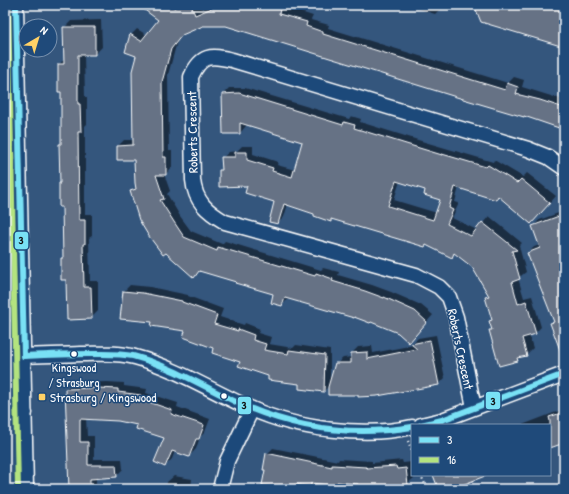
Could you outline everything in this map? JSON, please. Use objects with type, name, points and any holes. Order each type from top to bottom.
[{"type":"street","points":[[16,5],[11,37],[11,64],[19,173],[26,489]]},
{"type":"street","name":"Roberts Crescent","points":[[474,408],[456,317],[449,297],[439,287],[416,275],[225,222],[212,215],[202,204],[194,192],[191,77],[202,60],[210,56],[217,56],[528,149],[548,157],[564,168]]},
{"type":"street","points":[[5,175],[19,173]]},
{"type":"street","points":[[5,313],[22,312]]},
{"type":"street","points":[[24,356],[111,354],[135,357],[166,367],[266,415],[296,424],[332,430],[367,431],[411,427]]},
{"type":"street","points":[[425,424],[442,420],[564,374]]},
{"type":"street","points":[[220,489],[227,461],[252,409]]},
{"type":"street","points":[[5,414],[25,413]]},
{"type":"path","points":[[421,476],[427,489]]},
{"type":"building","points":[[138,5],[171,5],[174,8],[181,5],[191,5],[195,15],[212,8],[212,5],[272,5],[271,7],[280,9],[279,14],[307,22],[306,26],[323,32],[323,34],[505,90],[507,83],[518,87],[516,94],[564,108],[564,112],[559,128],[524,116],[453,96],[226,26],[203,26],[182,35],[171,49],[162,82],[163,157],[166,157],[166,175],[156,175],[164,199],[160,200],[184,237],[217,251],[218,247],[315,276],[316,273],[333,279],[332,281],[384,297],[415,311],[427,322],[409,343],[398,333],[371,322],[370,323],[354,317],[285,298],[282,306],[271,303],[273,294],[199,271],[194,278],[166,253],[163,255],[139,220],[130,191],[136,189],[134,160],[117,160],[117,146],[133,145],[132,71],[136,56],[125,52],[130,34],[141,41],[158,20]]},
{"type":"building","points":[[474,5],[564,5],[564,47],[481,22]]},
{"type":"building","points":[[63,27],[95,27],[95,55],[78,55],[78,104],[80,104],[81,132],[78,132],[79,220],[85,220],[85,244],[83,244],[84,287],[91,287],[92,319],[67,320],[66,280],[61,280],[61,258],[63,258],[62,207],[59,207],[59,144],[61,144],[61,92],[58,92],[58,64],[64,64]]},
{"type":"building","points":[[239,93],[343,125],[344,122],[355,125],[354,128],[442,155],[486,167],[488,165],[517,183],[521,179],[550,203],[531,224],[498,196],[496,200],[455,187],[449,208],[453,210],[447,224],[471,236],[482,222],[517,250],[512,251],[520,279],[512,282],[518,304],[526,301],[536,334],[522,338],[527,356],[517,358],[518,361],[499,366],[489,330],[492,330],[489,321],[492,320],[485,297],[489,296],[472,267],[454,253],[452,258],[426,245],[425,247],[331,219],[331,222],[314,216],[314,214],[284,204],[278,224],[269,222],[274,202],[245,193],[247,186],[219,187],[219,170],[222,170],[221,157],[235,157],[235,152],[247,152],[247,160],[273,168],[272,171],[292,177],[302,142],[240,123],[240,134],[223,134],[222,94]],"holes":[[[396,181],[425,190],[424,195],[440,200],[433,220],[388,206]]]},
{"type":"building","points":[[559,216],[564,229],[563,358],[550,323],[554,322],[527,253],[540,248],[532,226]]},
{"type":"building","points":[[123,291],[143,293],[182,301],[217,315],[214,324],[238,331],[238,329],[254,335],[253,340],[266,344],[264,350],[288,354],[289,350],[325,355],[324,392],[299,389],[299,384],[268,380],[268,376],[238,366],[240,362],[212,353],[213,348],[183,337],[185,331],[151,326],[152,322],[120,319]]},
{"type":"building","points":[[430,340],[439,385],[377,396],[358,397],[358,395],[328,395],[328,387],[335,363],[351,363],[351,353],[367,352],[367,359],[417,349],[411,344]]},
{"type":"building","points":[[65,389],[118,389],[118,392],[141,395],[140,399],[172,410],[171,414],[204,425],[199,439],[196,439],[189,457],[172,451],[165,467],[154,462],[164,438],[136,429],[137,425],[118,421],[80,419],[80,442],[88,442],[88,465],[116,465],[117,477],[90,479],[90,489],[69,489]]},
{"type":"building","points":[[564,412],[564,443],[551,448],[551,424],[549,417]]},
{"type":"building","points":[[266,453],[332,467],[332,465],[367,468],[396,466],[397,469],[406,468],[408,485],[374,489],[358,489],[358,484],[337,482],[337,486],[311,483],[311,487],[296,484],[295,488],[279,485],[278,488],[262,485]]},
{"type":"building","points":[[433,476],[485,476],[462,485],[463,487],[457,489],[447,489],[445,486],[438,488]]},
{"type":"transit line","name":"16","points":[[8,5],[18,489]]},
{"type":"transit line","name":"3","points":[[16,5],[24,356]]},
{"type":"transit line","name":"3","points":[[24,356],[64,354],[122,354],[133,356],[160,365],[238,403],[280,419],[323,428],[345,430],[367,431],[411,427]]},
{"type":"transit line","name":"3","points":[[425,424],[442,420],[564,374]]},
{"type":"place","name":"Kingswood / Strasburg","points":[[74,354]]},
{"type":"place","name":"Strasburg / Kingswood","points":[[42,397]]}]
